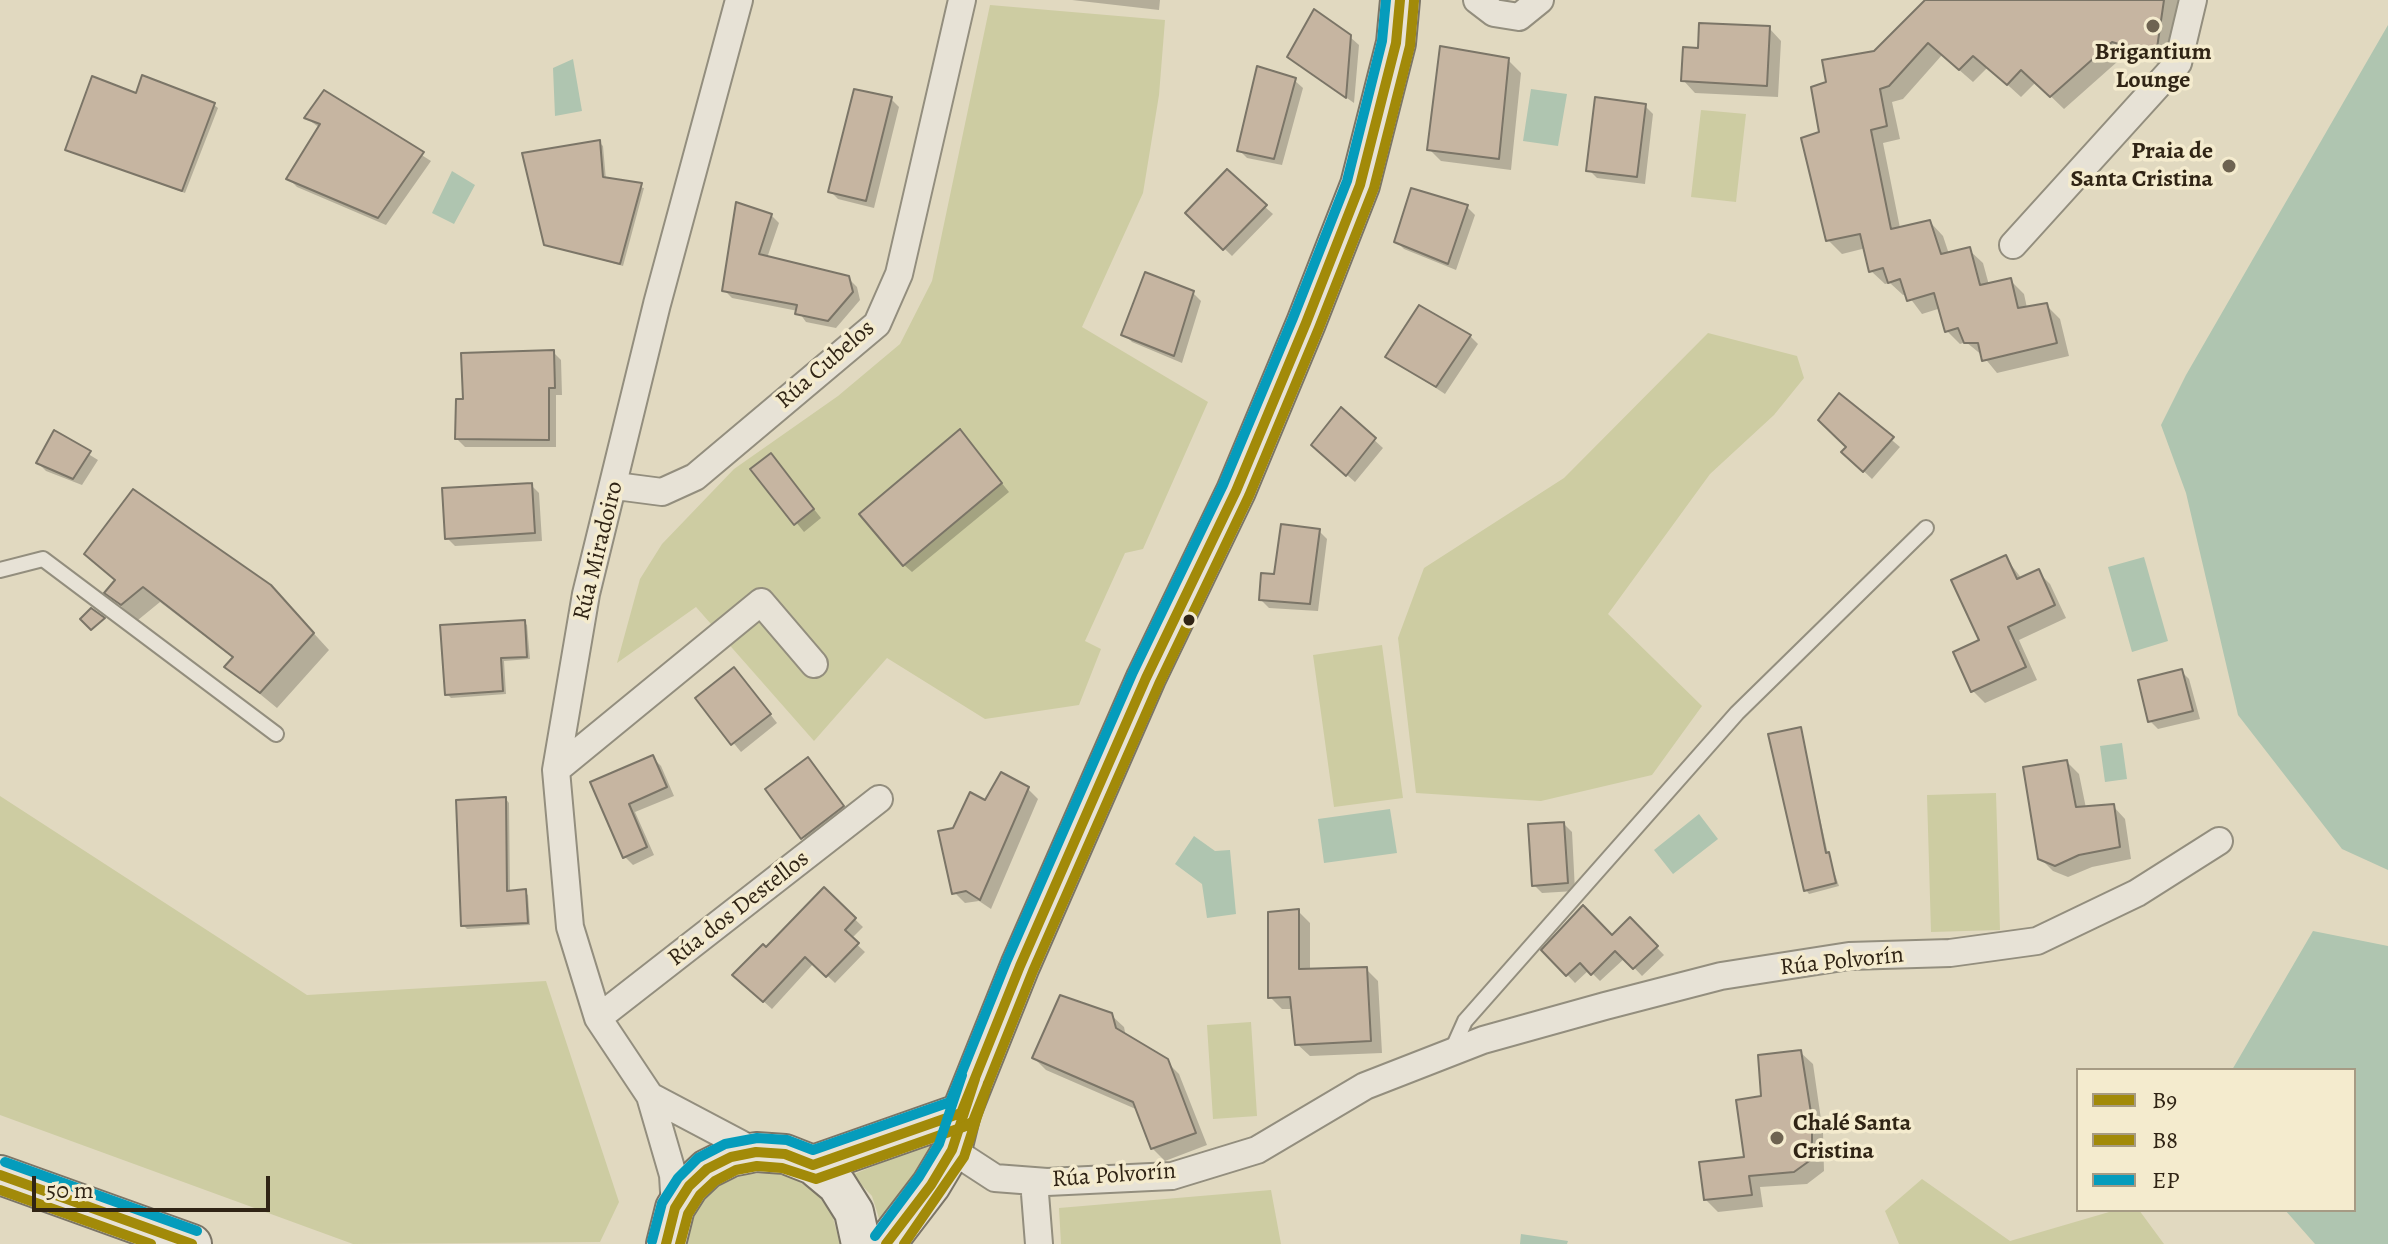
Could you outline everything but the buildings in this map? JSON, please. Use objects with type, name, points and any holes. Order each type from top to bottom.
[{"type":"main road","points":[[886,1244],[931,1185],[952,1150],[961,1113],[1020,966],[1146,678],[1236,491],[1306,323],[1360,185],[1396,43],[1400,0]]},
{"type":"main road","points":[[813,1165],[961,1113]]},
{"type":"main road","points":[[666,1244],[675,1208],[689,1186],[707,1169],[731,1157],[756,1152],[785,1154],[813,1165],[837,1185],[854,1212],[861,1244]]},
{"type":"main road","points":[[0,1175],[192,1244]]},
{"type":"street","name":"Rúa Miradoiro","points":[[675,1208],[673,1175],[650,1096],[598,1018],[570,927],[556,770],[586,594],[616,486],[657,304],[739,0]]},
{"type":"street","name":"Rúa Cubelos","points":[[616,486],[662,492],[695,477],[877,324],[899,274],[962,0]]},
{"type":"street","points":[[1477,0],[1494,13],[1519,17],[1537,6],[1540,0]]},
{"type":"street","points":[[2013,245],[2178,63],[2193,0]]},
{"type":"street","points":[[556,770],[761,602],[814,664]]},
{"type":"street","name":"Rúa dos Destellos","points":[[598,1018],[879,799]]},
{"type":"street","name":"Rúa Polvorín","points":[[952,1150],[995,1178],[1034,1181],[1172,1176],[1257,1150],[1365,1086],[1483,1040],[1721,976],[1849,956],[1950,953],[2037,941],[2137,893],[2219,841]]},
{"type":"street","name":"Rúa Miradoiro","points":[[650,1096],[756,1152]]},
{"type":"street","points":[[1034,1181],[1039,1244]]},
{"type":"lane","points":[[1450,1053],[1465,1021],[1737,713],[1926,528]]},
{"type":"lane","points":[[0,570],[43,559],[276,734]]},
{"type":"shaded area","points":[[990,5],[1165,20],[1159,95],[1143,193],[1082,327],[1208,402],[1143,549],[1125,553],[1085,641],[1101,649],[1079,705],[985,719],[887,658],[814,741],[696,607],[617,663],[640,579],[662,544],[734,469],[838,396],[900,344],[932,281]]},
{"type":"shaded area","points":[[2388,25],[2388,870],[2342,849],[2238,715],[2186,493],[2161,425],[2186,375]]},
{"type":"shaded area","points":[[573,59],[582,111],[555,116],[553,68]]},
{"type":"shaded area","points":[[1531,89],[1567,94],[1558,146],[1523,141]]},
{"type":"shaded area","points":[[1701,110],[1746,114],[1736,202],[1691,197]]},
{"type":"shaded area","points":[[452,171],[475,185],[454,224],[432,213]]},
{"type":"shaded area","points":[[1708,333],[1797,356],[1804,378],[1774,415],[1710,474],[1608,614],[1702,706],[1652,775],[1541,801],[1416,793],[1398,638],[1424,568],[1564,478]]},
{"type":"shaded area","points":[[2144,557],[2168,641],[2132,652],[2108,567]]},
{"type":"shaded area","points":[[1382,645],[1403,798],[1334,807],[1313,655]]},
{"type":"shaded area","points":[[2122,743],[2127,779],[2105,782],[2100,746]]},
{"type":"shaded area","points":[[1996,793],[2000,930],[1931,932],[1927,795]]},
{"type":"shaded area","points":[[0,796],[307,995],[546,981],[619,1202],[600,1242],[353,1244],[0,1115]]},
{"type":"shaded area","points":[[1390,809],[1397,853],[1324,863],[1318,819]]},
{"type":"shaded area","points":[[1699,814],[1718,839],[1673,874],[1654,850]]},
{"type":"shaded area","points":[[1194,836],[1215,851],[1230,850],[1236,914],[1207,918],[1202,884],[1175,864]]},
{"type":"shaded area","points":[[2313,931],[2388,946],[2388,1244],[2315,1244],[2287,1212],[2356,1212],[2356,1068],[2233,1068]]},
{"type":"shaded area","points":[[1251,1022],[1257,1116],[1213,1119],[1207,1025]]},
{"type":"shaded area","points":[[941,1138],[882,1228],[872,1196],[852,1175]]},
{"type":"shaded area","points":[[774,1173],[797,1180],[817,1194],[832,1214],[840,1244],[685,1244],[692,1216],[707,1196],[726,1181],[749,1174]]},
{"type":"shaded area","points":[[1922,1179],[2010,1241],[2109,1212],[2140,1212],[2164,1244],[1899,1244],[1885,1211]]},
{"type":"shaded area","points":[[1271,1190],[1281,1244],[1061,1244],[1059,1208]]},
{"type":"shaded area","points":[[1521,1234],[1568,1241],[1567,1244],[1520,1244]]},
{"type":"transit line","name":"EP","points":[[652,1241],[662,1203],[678,1178],[698,1158],[725,1144],[757,1138],[787,1140],[813,1150],[950,1102],[1007,960],[1133,672],[1223,485],[1293,318],[1347,181],[1382,41],[1386,0]]},
{"type":"transit line","name":"B9","points":[[666,1244],[675,1208],[689,1186],[707,1169],[731,1157],[756,1152],[785,1154],[813,1165],[961,1113],[1020,966],[1146,678],[1236,491],[1306,323],[1360,185],[1396,43],[1400,0]]},
{"type":"transit line","name":"B8","points":[[680,1244],[688,1214],[700,1195],[715,1181],[736,1170],[757,1166],[782,1168],[816,1179],[973,1121],[1033,971],[1159,684],[1249,496],[1319,328],[1374,188],[1410,46],[1414,1]]},
{"type":"transit line","name":"EP","points":[[875,1236],[919,1177],[939,1144],[962,1075]]},
{"type":"transit line","name":"B9","points":[[886,1244],[931,1185],[952,1150],[975,1079]]},
{"type":"transit line","name":"B8","points":[[904,1244],[964,1157],[988,1083]]},
{"type":"transit line","name":"EP","points":[[5,1162],[197,1231]]},
{"type":"transit line","name":"B9","points":[[0,1175],[192,1244]]},
{"type":"transit line","name":"B8","points":[[0,1190],[151,1244]]},
{"type":"place","name":"Brigantium Lounge","points":[[2153,26]]},
{"type":"place","name":"Praia de Santa Cristina","points":[[2229,166]]},
{"type":"place","name":"Chalé Santa Cristina","points":[[1777,1138]]}]
